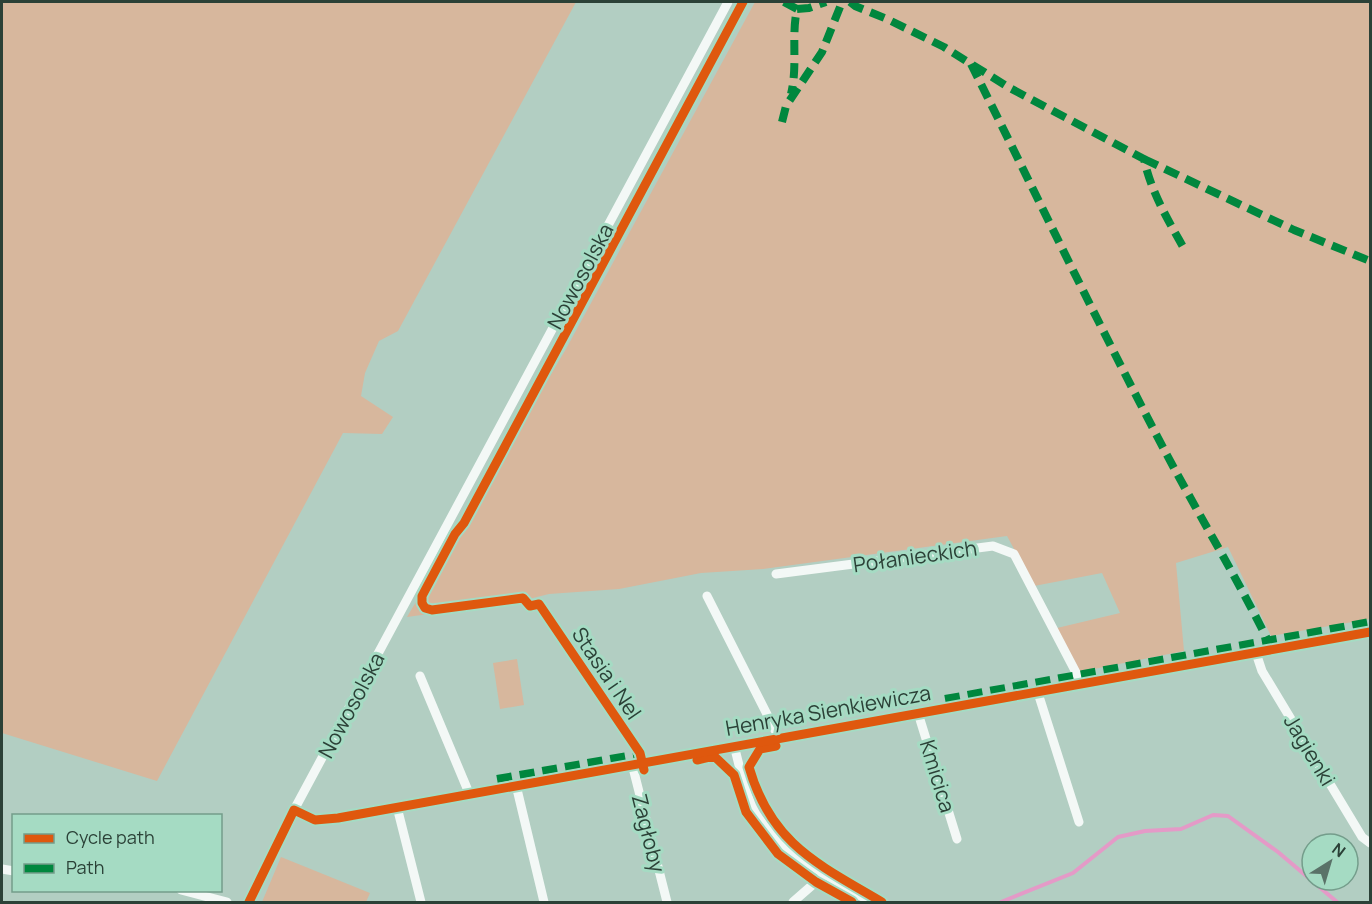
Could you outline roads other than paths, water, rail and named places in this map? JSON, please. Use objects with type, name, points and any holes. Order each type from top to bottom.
[{"type":"street","name":"Nowosolska","points":[[249,903],[294,810],[728,2]]},
{"type":"street","name":"Połanieckich","points":[[776,574],[993,546],[1014,554],[1082,684]]},
{"type":"street","name":"Henryka Sienkiewicza","points":[[707,596],[779,738]]},
{"type":"street","name":"Stasia i Nel","points":[[539,604],[640,753],[637,763]]},
{"type":"street","name":"Henryka Sienkiewicza","points":[[294,810],[310,818],[326,820],[1371,632]]},
{"type":"street","name":"Jagienki","points":[[1256,653],[1262,671],[1362,837],[1371,843]]},
{"type":"street","points":[[420,676],[469,794]]},
{"type":"street","points":[[1038,693],[1079,822]]},
{"type":"street","name":"Kmicica","points":[[918,713],[957,839]]},
{"type":"street","points":[[734,745],[753,809],[769,830],[808,864],[871,903]]},
{"type":"street","name":"Zagłoby","points":[[637,763],[667,903]]},
{"type":"street","points":[[516,786],[544,903]]},
{"type":"street","points":[[398,807],[422,903]]},
{"type":"street","points":[[793,903],[825,874]]},
{"type":"street","points":[[185,892],[227,903]]},
{"type":"waterway","points":[[1001,902],[1073,873],[1118,837],[1145,831],[1181,829],[1213,815],[1228,816],[1278,852],[1337,902]]}]
